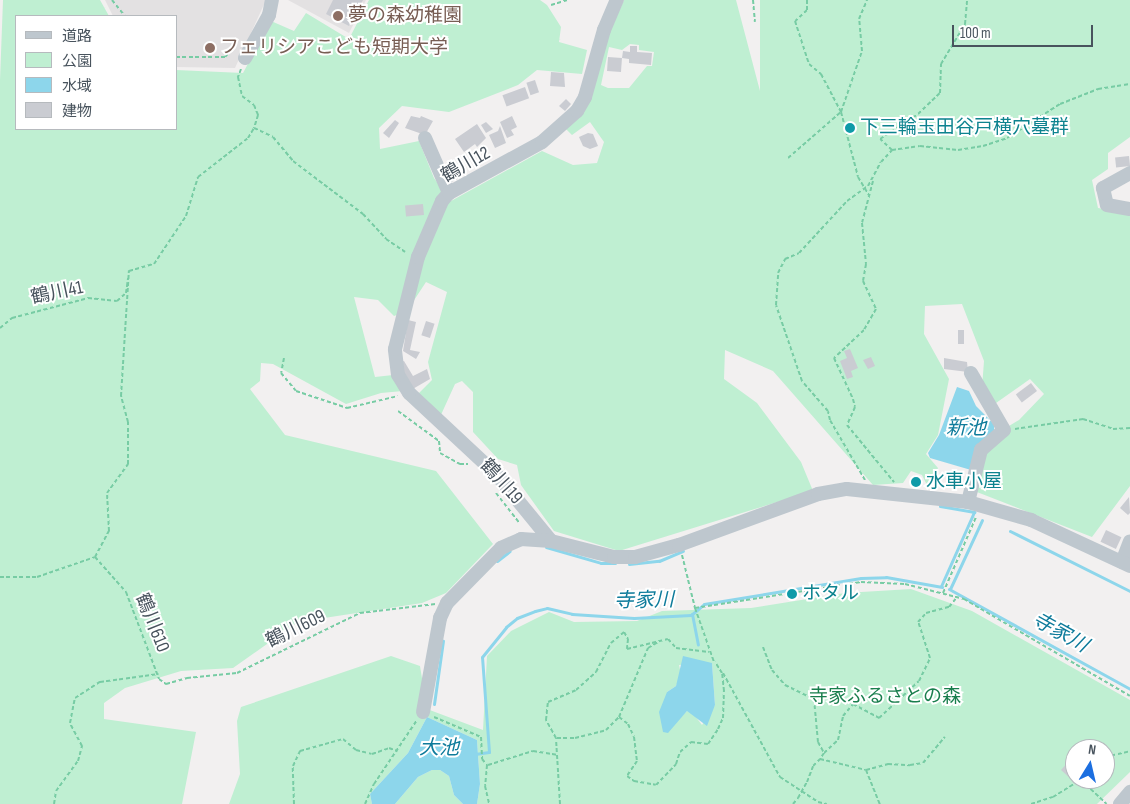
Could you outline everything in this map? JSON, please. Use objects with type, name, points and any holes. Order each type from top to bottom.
[{"type":"street","points":[[245,58],[269,15],[272,0]]},
{"type":"street","name":"鶴川12","points":[[544,540],[498,475],[431,416],[403,384],[395,366],[394,349],[418,257],[442,201],[449,193],[518,158],[542,142],[577,111],[585,97],[604,30],[617,0]]},
{"type":"street","points":[[425,138],[449,193]]},
{"type":"street","points":[[1130,173],[1102,188],[1107,205],[1130,209]]},
{"type":"street","points":[[971,373],[1004,430],[982,450],[975,504]]},
{"type":"street","points":[[423,712],[440,618],[447,603],[502,548],[521,539],[544,540],[624,558],[679,545],[818,494],[848,489],[871,490],[975,504],[1031,520],[1126,564],[1130,541]]},
{"type":"street","points":[[1120,804],[1130,792]]},
{"type":"path","points":[[112,0],[124,15]]},
{"type":"path","points":[[551,5],[567,0]]},
{"type":"path","points":[[753,0],[755,22]]},
{"type":"path","points":[[807,0],[807,10],[795,21],[808,64],[821,74],[840,112],[858,177],[870,195]]},
{"type":"path","points":[[788,158],[840,112],[862,51],[859,19],[867,0]]},
{"type":"path","points":[[892,150],[880,139],[918,114],[940,93],[941,64],[965,24],[968,0]]},
{"type":"path","points":[[178,57],[225,58],[235,44]]},
{"type":"path","points":[[0,576],[37,577],[94,557],[109,531],[107,493],[128,464],[128,422],[121,396],[129,270],[154,264],[186,216],[198,177],[248,138],[254,128],[258,115],[254,105],[242,96],[238,77],[245,58]]},
{"type":"path","points":[[903,494],[847,425],[855,407],[834,358],[864,330],[876,309],[863,281],[866,264],[862,222],[873,181],[881,162],[892,150],[920,146],[958,150],[983,146],[1035,122],[1060,104],[1098,89],[1130,84]]},
{"type":"path","points":[[254,128],[273,138],[293,161],[363,214],[386,239],[406,252]]},
{"type":"path","points":[[871,490],[830,420],[828,411],[802,381],[776,304],[778,273],[785,259],[799,253],[847,201],[873,181]]},
{"type":"path","name":"鶴川41","points":[[0,328],[12,318],[88,298],[117,301],[126,293],[129,270]]},
{"type":"path","points":[[284,358],[281,373],[296,391],[347,408],[384,397],[401,396]]},
{"type":"path","name":"鶴川19","points":[[398,412],[439,441],[440,453],[474,468]]},
{"type":"path","points":[[1004,430],[1083,419],[1113,429],[1130,428]]},
{"type":"path","name":"鶴川19","points":[[494,491],[508,512],[544,540]]},
{"type":"path","points":[[943,593],[975,504]]},
{"type":"path","points":[[679,545],[695,608],[709,652],[780,777],[818,802],[827,804]]},
{"type":"path","name":"鶴川610","points":[[94,557],[126,592],[160,679]]},
{"type":"path","points":[[695,608],[861,582],[905,584],[957,597],[1130,696]]},
{"type":"path","points":[[794,804],[807,782],[813,766],[838,740],[843,716],[853,704],[879,718],[919,681],[930,658],[918,622],[926,613],[949,607],[957,597]]},
{"type":"path","name":"鶴川609","points":[[160,679],[166,684],[187,678],[237,672],[360,613],[447,603]]},
{"type":"path","points":[[560,804],[556,738],[546,720],[548,702],[576,690],[596,672],[611,643],[624,632],[628,639],[627,650],[668,639],[676,648],[709,652]]},
{"type":"path","points":[[556,738],[575,738],[606,730],[619,717],[648,648],[658,642]]},
{"type":"path","points":[[763,647],[772,670],[785,685],[814,699],[818,742],[824,753]]},
{"type":"path","points":[[619,717],[628,724],[634,736],[638,761],[627,776],[634,781],[656,784],[676,764],[680,752],[691,742],[708,744],[718,729],[723,718],[724,691],[722,673],[715,662]]},
{"type":"path","points":[[54,804],[56,790],[78,761],[82,746],[70,723],[75,698],[100,682],[158,674]]},
{"type":"path","points":[[365,804],[374,784],[399,751],[423,712],[480,737],[482,759],[487,765],[485,786],[489,804]]},
{"type":"path","points":[[820,759],[866,770],[888,764],[922,763],[945,736]]},
{"type":"path","points":[[294,804],[293,766],[300,751],[343,739],[356,750],[372,754],[389,748],[399,751]]},
{"type":"path","points":[[487,765],[533,751],[558,755]]},
{"type":"path","points":[[1115,755],[1130,751]]},
{"type":"path","points":[[866,770],[880,804]]},
{"type":"path","points":[[1031,804],[1054,797],[1067,789]]},
{"type":"path","points":[[1091,789],[1107,804]]},
{"type":"shaded area","name":"フェリシアこども短期大学","points":[[105,0],[266,0],[235,68],[178,67],[178,15],[112,15]]},
{"type":"shaded area","name":"夢の森幼稚園","points":[[288,0],[366,0],[349,33]]},
{"type":"green space","points":[[3,0],[100,0],[108,15],[15,15],[15,130],[178,130],[178,70],[243,73],[271,21],[294,31],[306,13],[349,39],[369,0],[540,0],[547,5],[561,27],[559,42],[587,50],[582,74],[537,70],[518,85],[449,112],[402,106],[379,128],[380,149],[419,141],[434,178],[451,201],[542,151],[573,165],[597,163],[604,142],[590,122],[572,135],[566,129],[624,0],[736,0],[760,91],[760,0],[1130,0],[1130,137],[1108,153],[1108,169],[1092,180],[1098,208],[1130,213],[1130,486],[1092,537],[964,487],[991,437],[1019,420],[1044,394],[1030,379],[996,403],[982,388],[984,361],[962,304],[925,306],[924,334],[949,379],[938,435],[926,454],[938,468],[933,480],[927,485],[922,475],[911,471],[903,483],[873,485],[773,371],[725,350],[724,379],[757,403],[801,462],[813,491],[619,551],[554,531],[521,485],[517,465],[498,459],[473,432],[473,392],[462,381],[455,384],[440,417],[417,395],[432,380],[428,362],[447,292],[426,282],[407,311],[394,316],[378,300],[354,297],[375,377],[393,375],[403,391],[381,393],[346,404],[273,364],[261,363],[260,381],[250,389],[285,435],[436,471],[493,544],[446,593],[422,603],[298,622],[233,668],[181,671],[125,688],[104,703],[104,719],[196,732],[182,804],[0,804],[0,80]],"holes":[[[630,44],[639,45],[639,50],[654,52],[652,66],[647,66],[629,88],[608,88],[601,85],[609,47],[622,50]]]},
{"type":"green space","name":"寺家ふるさとの森","points":[[911,589],[972,611],[1130,700],[1130,772],[1115,787],[1115,739],[1065,739],[1065,789],[1112,789],[1097,804],[477,804],[480,784],[477,740],[427,717],[408,753],[370,794],[372,804],[229,804],[240,774],[237,721],[241,707],[391,656],[420,666],[427,709],[483,730],[487,656],[511,631],[549,612],[574,622],[637,621],[662,611],[751,608],[845,593]],"holes":[[[712,663],[715,705],[702,725],[692,712],[687,711],[682,716],[667,692],[676,686],[681,674],[679,665]]]},
{"type":"green space","points":[[432,770],[440,770],[449,776],[454,795],[463,804],[395,804],[418,777]]},
{"type":"water","name":"新池","points":[[957,387],[969,391],[976,406],[994,424],[994,431],[971,470],[930,458],[928,453],[939,435]]},
{"type":"water","points":[[683,656],[712,663],[715,705],[707,726],[687,711],[668,733],[663,732],[659,712],[667,692],[676,686]]},
{"type":"water","name":"大池","points":[[427,717],[477,740],[480,784],[477,804],[463,804],[454,795],[449,776],[440,770],[432,770],[418,777],[395,804],[372,804],[370,794],[408,753]]},
{"type":"building","points":[[333,0],[363,0],[349,26],[326,14]]},
{"type":"building","points":[[630,46],[637,46],[637,52],[652,53],[651,65],[629,63],[629,59],[622,58],[623,51],[630,52]]},
{"type":"building","points":[[608,57],[622,58],[621,72],[607,71]]},
{"type":"building","points":[[551,72],[564,73],[565,87],[550,86]]},
{"type":"building","points":[[535,80],[539,92],[530,95],[526,83]]},
{"type":"building","points":[[525,87],[529,98],[507,106],[502,95]]},
{"type":"building","points":[[566,99],[571,104],[565,111],[559,106]]},
{"type":"building","points":[[411,116],[420,118],[421,116],[433,121],[425,135],[405,128]]},
{"type":"building","points":[[512,116],[517,127],[511,130],[514,135],[507,138],[500,122]]},
{"type":"building","points":[[395,120],[399,123],[389,138],[383,133]]},
{"type":"building","points":[[486,122],[493,129],[486,133],[481,125]]},
{"type":"building","points":[[477,124],[486,138],[477,147],[475,144],[464,152],[455,139]]},
{"type":"building","points":[[500,126],[506,143],[495,148],[489,135],[498,131]]},
{"type":"building","points":[[588,133],[593,134],[598,146],[590,149],[583,146],[579,137]]},
{"type":"building","points":[[1129,156],[1130,166],[1116,167],[1115,157]]},
{"type":"building","points":[[455,166],[460,178],[451,182],[447,169]]},
{"type":"building","points":[[423,204],[424,215],[406,217],[405,206]]},
{"type":"building","points":[[408,320],[416,322],[410,350],[420,352],[416,359],[403,351]]},
{"type":"building","points":[[426,321],[435,324],[430,338],[421,335]]},
{"type":"building","points":[[958,330],[964,330],[964,344],[958,344]]},
{"type":"building","points":[[850,349],[858,368],[851,371],[853,377],[847,379],[840,361],[847,358],[844,351]]},
{"type":"building","points":[[871,357],[875,366],[868,369],[863,360]]},
{"type":"building","points":[[944,358],[967,362],[968,372],[944,369]]},
{"type":"building","points":[[404,361],[413,376],[427,369],[430,379],[411,390],[398,363]]},
{"type":"building","points":[[1031,383],[1037,391],[1022,402],[1016,394]]},
{"type":"building","points":[[915,475],[923,480],[914,487],[910,484]]},
{"type":"building","points":[[1129,497],[1130,513],[1128,515],[1120,508]]},
{"type":"building","points":[[1106,530],[1121,537],[1116,549],[1101,542]]},
{"type":"building","points":[[1065,766],[1065,774],[1061,770]]},
{"type":"waterway","points":[[940,506],[974,512],[941,586]]},
{"type":"waterway","points":[[950,589],[982,520]]},
{"type":"waterway","points":[[1010,531],[1130,591]]},
{"type":"waterway","points":[[546,547],[601,563],[615,563]]},
{"type":"waterway","points":[[497,561],[510,551]]},
{"type":"waterway","points":[[629,564],[659,561],[683,551]]},
{"type":"waterway","name":"寺家川","points":[[475,754],[489,752],[482,657],[506,627],[517,618],[535,611],[547,608],[572,614],[634,618],[691,615],[704,604],[861,578],[886,577],[942,587]]},
{"type":"waterway","name":"寺家川","points":[[949,589],[1130,689]]},
{"type":"waterway","points":[[692,614],[698,644]]},
{"type":"waterway","points":[[434,704],[443,641]]},
{"type":"place","name":"夢の森幼稚園","points":[[338,16]]},
{"type":"place","name":"フェリシアこども短期大学","points":[[210,48]]},
{"type":"place","name":"下三輪玉田谷戸横穴墓群","points":[[850,128]]},
{"type":"place","name":"水車小屋","points":[[916,482]]},
{"type":"place","name":"ホタル","points":[[792,594]]}]
